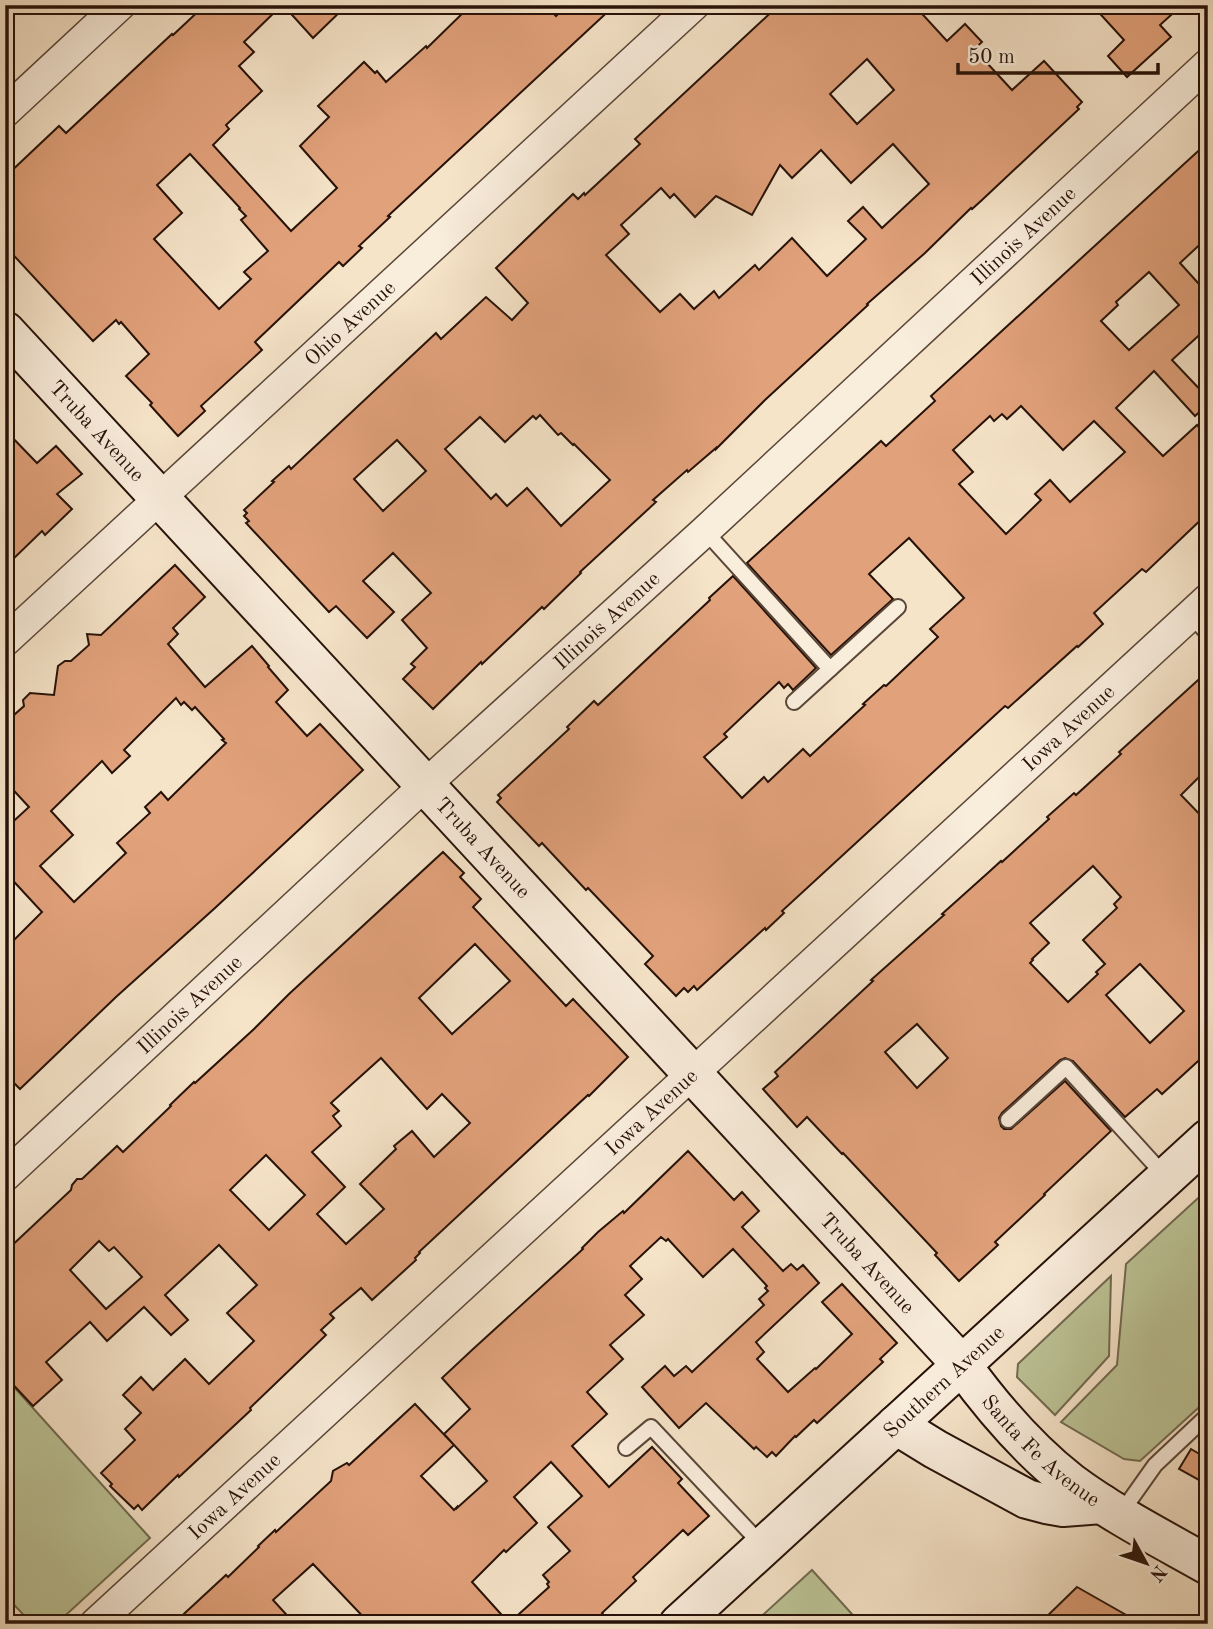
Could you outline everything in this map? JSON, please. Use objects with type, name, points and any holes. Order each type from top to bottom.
[{"type":"street","points":[[5,112],[120,5]]},
{"type":"street","name":"Ohio Avenue","points":[[5,641],[694,5]]},
{"type":"street","name":"Illinois Avenue","points":[[5,1176],[1208,64]]},
{"type":"street","name":"Truba Avenue","points":[[5,331],[961,1364]]},
{"type":"street","name":"Iowa Avenue","points":[[94,1624],[692,1074],[1202,616]]},
{"type":"street","name":"Southern Avenue","points":[[680,1624],[1208,1139]]},
{"type":"street","name":"Santa Fe Avenue","points":[[961,1364],[985,1397],[1037,1452],[1069,1481],[1111,1509],[1208,1565]]},
{"type":"street","points":[[896,1424],[935,1449],[1027,1499],[1063,1507],[1111,1509]]},
{"type":"lane","points":[[705,531],[830,669]]},
{"type":"lane","points":[[794,702],[898,607]]},
{"type":"lane","points":[[1008,1120],[1066,1067],[1166,1178]]},
{"type":"lane","points":[[1111,1509],[1208,1415]]},
{"type":"lane","points":[[626,1448],[651,1427],[763,1546]]},
{"type":"green space","points":[[1208,1189],[1208,1399],[1140,1461],[1124,1459],[1061,1422],[1117,1365],[1126,1264]]},
{"type":"green space","points":[[1111,1276],[1109,1356],[1055,1415],[1017,1377],[1018,1364]]},
{"type":"green space","points":[[5,1377],[150,1538],[56,1624],[32,1624],[5,1595]]},
{"type":"green space","points":[[812,1570],[861,1624],[753,1624]]},
{"type":"building","points":[[205,5],[282,5],[244,42],[254,52],[239,66],[262,91],[226,125],[229,129],[213,145],[291,231],[337,188],[300,146],[329,117],[318,106],[364,62],[386,82],[426,46],[427,48],[471,5],[546,5],[556,16],[567,5],[615,5],[388,216],[390,217],[359,246],[362,248],[343,266],[339,262],[255,342],[262,350],[201,406],[205,411],[178,436],[126,376],[149,354],[121,322],[119,324],[116,320],[93,341],[5,246],[5,177],[59,126],[66,133]],"holes":[[[190,154],[246,216],[241,220],[268,251],[244,272],[251,279],[219,309],[154,239],[182,213],[157,185]]]},
{"type":"building","points":[[283,5],[347,5],[313,38]]},
{"type":"building","points":[[779,5],[914,5],[947,41],[965,24],[982,42],[974,49],[1012,90],[1044,61],[1082,102],[1077,107],[1079,109],[867,304],[716,449],[653,500],[656,502],[544,609],[542,607],[433,709],[403,679],[415,667],[411,664],[427,648],[402,620],[431,593],[393,553],[363,581],[394,612],[367,638],[336,606],[329,612],[246,523],[249,521],[244,516],[247,513],[244,510],[274,482],[272,481],[289,466],[291,469],[436,333],[441,339],[486,297],[512,320],[528,303],[496,268],[573,194],[578,199],[584,193],[585,195],[640,144],[635,139]],"holes":[[[867,59],[894,90],[857,124],[830,94]],[[893,144],[929,184],[882,228],[863,207],[848,221],[866,239],[827,276],[792,238],[759,270],[755,265],[719,298],[714,291],[694,309],[680,294],[660,312],[606,255],[629,234],[621,225],[661,188],[670,198],[674,194],[695,217],[716,196],[752,215],[780,165],[792,178],[821,150],[851,183]],[[540,415],[558,435],[561,433],[574,444],[610,480],[561,526],[527,488],[507,506],[496,494],[491,499],[445,449],[480,417],[505,442],[533,416],[536,419]],[[397,440],[426,471],[383,511],[354,479]]]},
{"type":"building","points":[[1092,5],[1182,5],[1160,25],[1171,37],[1127,77],[1108,56],[1124,40]]},
{"type":"building","points":[[1208,142],[1208,237],[1180,263],[1208,294],[1208,327],[1172,360],[1208,398],[1208,404],[1195,416],[1154,371],[1116,408],[1163,456],[1197,425],[1208,437],[1208,513],[1146,572],[1142,569],[1094,613],[1103,624],[1078,647],[1008,708],[1005,706],[782,911],[784,913],[766,930],[765,928],[697,990],[694,986],[688,992],[684,988],[676,996],[645,964],[653,956],[542,843],[539,846],[497,802],[501,798],[498,795],[569,729],[567,727],[594,701],[598,705],[733,576],[816,668],[793,690],[788,684],[784,688],[779,682],[724,734],[727,737],[704,757],[742,798],[764,777],[768,782],[803,749],[810,756],[865,705],[863,704],[886,686],[938,637],[930,629],[964,598],[909,538],[869,574],[893,599],[831,655],[747,563],[881,441],[886,446],[935,401],[931,396]],"holes":[[[1149,272],[1179,305],[1129,350],[1101,321],[1118,305],[1116,302]],[[1021,406],[1063,450],[1094,421],[1125,452],[1070,502],[1050,480],[1035,494],[1041,500],[1006,534],[959,484],[973,472],[953,450],[990,416],[994,421],[1002,414],[1007,419]]]},
{"type":"building","points":[[5,430],[37,463],[56,446],[82,474],[57,494],[72,509],[45,535],[42,531],[5,567]]},
{"type":"building","points":[[175,565],[205,597],[173,628],[178,634],[168,644],[205,687],[252,646],[288,690],[276,702],[307,736],[320,724],[363,770],[20,1089],[5,1074],[5,949],[42,912],[5,872],[5,829],[29,807],[5,781],[5,723],[24,706],[23,700],[30,693],[54,695],[58,666],[65,661],[71,661],[89,645],[87,634],[101,635]],"holes":[[[176,698],[181,705],[184,702],[192,710],[195,707],[226,743],[168,800],[161,792],[145,807],[150,813],[117,843],[126,853],[74,902],[40,866],[73,835],[51,811],[102,761],[112,773],[130,756],[124,750]]]},
{"type":"building","points":[[1208,671],[1208,768],[1181,795],[1208,823],[1208,1052],[1162,1094],[1157,1089],[1125,1117],[1073,1061],[1065,1058],[1002,1113],[999,1118],[1001,1126],[1011,1129],[1065,1081],[1111,1131],[995,1242],[998,1245],[959,1281],[935,1255],[937,1253],[807,1117],[797,1127],[763,1089],[778,1076],[775,1072],[873,981],[871,980],[1049,819],[1047,817],[1121,754],[1119,752]],"holes":[[[1093,866],[1121,897],[1114,904],[1117,908],[1083,940],[1105,964],[1068,1002],[1030,963],[1049,943],[1030,923]],[[1140,964],[1184,1011],[1150,1043],[1106,995]],[[917,1024],[948,1058],[917,1088],[885,1052]]]},
{"type":"building","points":[[443,852],[464,873],[460,877],[481,899],[473,907],[566,1006],[573,999],[628,1057],[419,1252],[416,1260],[372,1300],[361,1288],[330,1314],[334,1318],[321,1330],[326,1335],[250,1408],[251,1410],[142,1510],[138,1505],[134,1509],[110,1486],[112,1484],[101,1473],[135,1440],[125,1429],[141,1413],[123,1395],[141,1377],[153,1390],[185,1359],[209,1384],[254,1341],[227,1313],[257,1285],[219,1245],[165,1295],[188,1320],[171,1335],[144,1307],[107,1341],[90,1322],[46,1362],[62,1380],[33,1406],[5,1376],[5,1252],[71,1190],[77,1179],[82,1179],[117,1146],[123,1152]],"holes":[[[475,944],[510,981],[452,1034],[419,998]],[[381,1058],[427,1109],[442,1094],[470,1123],[434,1157],[412,1131],[394,1146],[396,1149],[360,1184],[384,1209],[346,1244],[317,1214],[345,1187],[312,1152],[341,1126],[333,1116],[339,1111],[331,1103]],[[266,1155],[305,1195],[269,1230],[230,1190]],[[99,1241],[109,1251],[114,1247],[142,1277],[106,1309],[70,1270]]]},
{"type":"building","points":[[688,1151],[734,1200],[742,1192],[759,1211],[742,1227],[783,1271],[791,1264],[797,1270],[803,1265],[819,1283],[756,1342],[764,1352],[757,1359],[788,1392],[852,1334],[822,1302],[842,1284],[897,1343],[880,1359],[883,1362],[817,1423],[814,1420],[795,1436],[776,1456],[772,1452],[767,1457],[756,1447],[754,1449],[706,1403],[679,1428],[642,1387],[665,1366],[674,1376],[686,1366],[692,1372],[764,1305],[759,1299],[768,1291],[765,1288],[767,1286],[733,1249],[703,1277],[668,1239],[666,1241],[661,1237],[630,1266],[642,1279],[625,1295],[644,1315],[610,1345],[623,1359],[587,1392],[607,1414],[572,1446],[609,1487],[652,1447],[682,1479],[678,1483],[709,1516],[688,1535],[683,1530],[633,1577],[636,1581],[602,1613],[611,1624],[370,1624],[313,1564],[273,1600],[295,1624],[173,1624],[331,1481],[333,1471],[347,1463],[349,1465],[415,1404],[454,1445],[421,1476],[454,1510],[487,1481],[444,1434],[470,1409],[442,1378],[583,1249],[598,1232],[623,1211],[624,1213]],"holes":[[[551,1462],[582,1496],[548,1527],[570,1551],[543,1575],[549,1582],[549,1587],[509,1623],[472,1582],[504,1550],[506,1552],[537,1523],[514,1497]]]},
{"type":"building","points":[[1191,1449],[1208,1459],[1208,1485],[1179,1469]]},
{"type":"building","points":[[1077,1587],[1142,1624],[1039,1624]]}]
